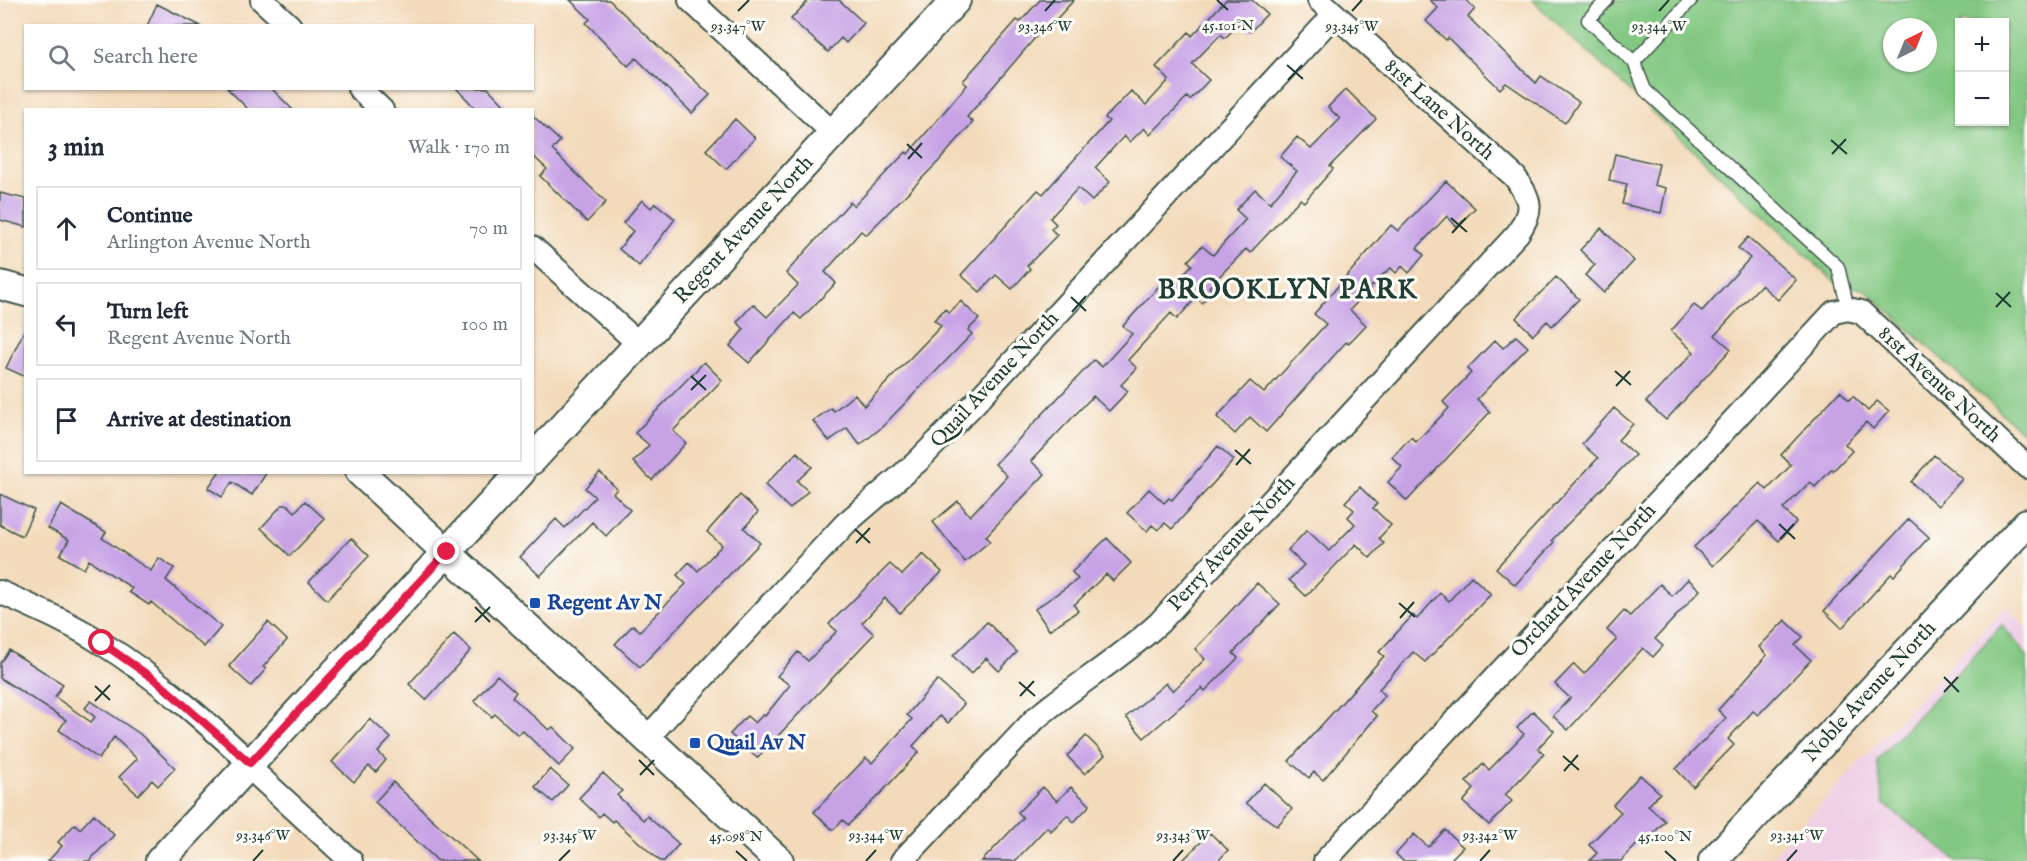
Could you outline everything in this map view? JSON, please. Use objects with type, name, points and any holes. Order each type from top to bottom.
[{"type":"street","points":[[262,0],[288,24]]},
{"type":"street","points":[[690,0],[833,133]]},
{"type":"street","name":"Regent Avenue North","points":[[534,458],[956,0]]},
{"type":"street","name":"81st Lane North","points":[[1326,7],[1515,177],[1529,198]]},
{"type":"street","name":"Quail Avenue North","points":[[648,738],[845,524],[917,462],[974,404],[1326,7]]},
{"type":"street","points":[[361,90],[380,108]]},
{"type":"street","name":"Perry Avenue North","points":[[902,861],[1035,718],[1059,698],[1111,664],[1159,623],[1518,233],[1528,217],[1529,198]]},
{"type":"street","points":[[534,249],[639,344]]},
{"type":"street","points":[[0,285],[24,291]]},
{"type":"street","name":"81st Avenue North","points":[[1848,309],[1861,312],[1873,322],[2027,467]]},
{"type":"street","name":"Orchard Avenue North","points":[[1325,861],[1834,312],[1848,309]]},
{"type":"street","points":[[362,474],[778,861]]},
{"type":"street","points":[[160,861],[519,474]]},
{"type":"street","name":"Noble Avenue North","points":[[1713,861],[2027,523]]},
{"type":"street","points":[[0,592],[102,643],[158,682],[250,763],[251,769],[351,861]]},
{"type":"lane","points":[[1607,0],[1588,20],[1634,62],[1645,90],[1838,267],[1848,309]]},
{"type":"lane","points":[[1634,62],[1691,0]]},
{"type":"shaded area","points":[[2005,606],[2027,627],[2027,861],[1768,861]]},
{"type":"green space","points":[[1532,0],[2027,0],[2027,436],[1864,289],[1839,286]]},
{"type":"green space","points":[[2002,625],[2027,656],[2027,861],[1957,861],[1883,803],[1877,760]]},
{"type":"building","points":[[570,0],[609,0],[710,95],[692,113],[636,58],[628,66],[586,23],[590,19]]},
{"type":"building","points":[[809,0],[839,0],[864,23],[846,43],[841,38],[828,52],[791,19]]},
{"type":"building","points":[[1040,0],[1074,0],[1050,26],[1047,24],[967,117],[973,122],[940,160],[866,235],[861,231],[825,272],[836,283],[801,319],[794,313],[749,363],[730,346],[744,329],[737,322],[753,304],[767,317],[798,285],[786,273],[850,202],[854,206],[906,152],[908,154],[967,85],[963,81],[1017,20],[1020,22]]},
{"type":"building","points":[[1226,0],[1252,0],[1267,14],[1250,32],[1240,23],[1225,38],[1221,34],[1192,64],[1209,80],[1190,100],[1187,97],[1150,135],[1144,128],[1130,142],[1124,136],[1095,168],[1110,182],[1092,201],[1078,188],[1050,218],[1056,224],[1051,229],[1057,235],[1027,266],[1030,269],[1012,289],[996,275],[980,292],[961,275],[1038,190],[1043,194],[1109,121],[1105,118],[1131,91],[1146,105],[1169,80],[1156,67],[1189,32],[1192,36]]},
{"type":"building","points":[[1430,0],[1466,0],[1475,9],[1468,17],[1536,83],[1541,76],[1579,102],[1565,123],[1506,83],[1500,89],[1448,38],[1446,40],[1426,21],[1438,8]]},
{"type":"building","points":[[157,4],[197,24],[148,24]]},
{"type":"building","points":[[1346,89],[1376,119],[1330,166],[1333,169],[1304,202],[1300,199],[1250,253],[1246,249],[1209,287],[1213,291],[1202,303],[1196,298],[1177,319],[1171,313],[1128,360],[1137,368],[1121,385],[1128,391],[1109,411],[1093,396],[1031,461],[1045,474],[986,536],[990,541],[965,562],[933,522],[958,501],[970,516],[1007,476],[995,464],[1094,360],[1102,367],[1132,334],[1123,326],[1160,285],[1167,291],[1192,265],[1188,261],[1202,246],[1213,255],[1246,219],[1236,210],[1255,189],[1270,203],[1297,171],[1280,157],[1297,137],[1311,149],[1340,119],[1328,107]]},
{"type":"building","points":[[229,90],[273,90],[291,108],[247,108]]},
{"type":"building","points":[[458,90],[490,90],[507,108],[475,108]]},
{"type":"building","points":[[534,117],[560,141],[552,150],[606,202],[587,222],[540,176],[547,169],[534,157]]},
{"type":"building","points":[[735,119],[755,138],[726,169],[706,150]]},
{"type":"building","points":[[1615,154],[1659,164],[1654,185],[1666,188],[1661,213],[1622,204],[1627,184],[1609,180]]},
{"type":"building","points":[[1446,181],[1475,208],[1457,227],[1447,216],[1417,248],[1424,255],[1409,273],[1402,266],[1396,273],[1391,268],[1381,276],[1350,310],[1366,325],[1348,344],[1346,342],[1266,432],[1250,417],[1235,434],[1217,417],[1250,381],[1264,393],[1326,324],[1314,314],[1391,225],[1398,231]]},
{"type":"building","points":[[0,193],[24,199],[24,226],[0,220]]},
{"type":"building","points":[[642,200],[651,208],[655,203],[675,219],[639,266],[619,249],[633,231],[623,223]]},
{"type":"building","points":[[1601,228],[1634,261],[1604,293],[1585,275],[1595,265],[1580,250]]},
{"type":"building","points":[[1748,237],[1796,280],[1778,300],[1761,285],[1746,301],[1715,335],[1731,349],[1666,420],[1646,402],[1694,352],[1671,331],[1694,305],[1702,311],[1750,258],[1738,248]]},
{"type":"building","points":[[1556,277],[1579,299],[1552,326],[1547,321],[1533,335],[1516,318]]},
{"type":"building","points":[[961,301],[979,319],[968,330],[972,334],[881,428],[860,445],[847,428],[829,441],[813,421],[831,408],[834,411],[855,394],[864,406],[941,326],[934,320],[945,309],[949,313]]},
{"type":"building","points":[[24,331],[24,376],[6,368]]},
{"type":"building","points":[[1516,336],[1528,347],[1477,399],[1490,412],[1407,501],[1388,482],[1402,467],[1392,457],[1411,437],[1416,442],[1449,408],[1443,402],[1471,373],[1467,369],[1495,340],[1503,348]]},
{"type":"building","points":[[704,362],[722,380],[673,431],[686,443],[652,480],[633,462],[649,445],[635,433]]},
{"type":"building","points":[[1840,391],[1849,400],[1853,396],[1868,411],[1877,401],[1889,411],[1873,429],[1866,422],[1845,444],[1852,451],[1833,471],[1832,469],[1815,487],[1810,482],[1783,509],[1796,522],[1779,541],[1758,521],[1713,566],[1694,547],[1760,483],[1767,490],[1791,465],[1781,455]]},
{"type":"building","points":[[1614,408],[1633,424],[1618,440],[1635,455],[1552,540],[1554,542],[1515,585],[1496,568],[1598,458],[1582,444]]},
{"type":"building","points":[[1218,446],[1234,460],[1172,529],[1165,523],[1158,530],[1152,525],[1147,531],[1127,513],[1149,489],[1164,503],[1169,498],[1172,500]]},
{"type":"building","points":[[797,452],[812,467],[797,481],[808,491],[790,509],[765,485]]},
{"type":"building","points":[[1934,455],[1962,479],[1938,506],[1911,482]]},
{"type":"building","points":[[600,472],[617,489],[613,493],[630,510],[606,536],[592,522],[540,576],[520,557],[556,519],[565,528],[595,497],[585,488]]},
{"type":"building","points":[[218,474],[266,474],[252,495],[232,482],[222,497],[208,488]]},
{"type":"building","points":[[1360,487],[1377,504],[1373,508],[1391,525],[1379,538],[1384,543],[1370,558],[1356,544],[1306,596],[1289,580],[1304,565],[1288,550],[1307,530],[1329,551],[1355,524],[1348,517],[1354,510],[1345,502]]},
{"type":"building","points":[[0,494],[34,510],[22,536],[0,525]]},
{"type":"building","points":[[740,495],[758,512],[744,528],[760,543],[640,667],[615,644],[633,625],[640,631],[686,584],[677,575],[689,562],[698,571],[722,545],[707,532]]},
{"type":"building","points":[[305,501],[325,519],[290,556],[261,528],[282,505],[288,505],[295,512]]},
{"type":"building","points":[[61,505],[106,532],[102,538],[151,571],[159,558],[174,568],[166,580],[221,627],[204,647],[151,602],[149,605],[129,592],[132,588],[89,560],[84,569],[60,555],[69,540],[48,528]]},
{"type":"building","points":[[1909,519],[1929,537],[1894,576],[1891,574],[1842,628],[1824,611]]},
{"type":"building","points":[[351,538],[369,556],[327,600],[309,582]]},
{"type":"building","points":[[1107,538],[1131,563],[1113,581],[1106,574],[1074,605],[1078,611],[1049,630],[1035,609],[1078,579],[1072,572]]},
{"type":"building","points":[[923,554],[942,572],[900,613],[885,598],[862,623],[874,634],[757,758],[730,734],[747,716],[755,723],[763,715],[765,716],[790,685],[777,676],[798,652],[808,661],[837,631],[829,624],[890,564],[902,575]]},
{"type":"building","points":[[1471,576],[1491,594],[1425,662],[1413,652],[1379,689],[1385,695],[1371,711],[1377,716],[1323,780],[1314,772],[1309,778],[1289,761],[1384,656],[1379,652],[1413,615],[1417,619],[1440,593],[1449,601]]},
{"type":"building","points":[[1688,579],[1700,590],[1655,639],[1663,646],[1653,657],[1643,648],[1568,730],[1553,716],[1570,698],[1555,684],[1574,664],[1584,674],[1617,639],[1607,630],[1624,611],[1630,616],[1660,584],[1672,596]]},
{"type":"building","points":[[1257,583],[1280,604],[1233,653],[1238,658],[1205,691],[1202,688],[1144,738],[1126,717],[1166,683],[1173,691],[1205,659],[1195,649]]},
{"type":"building","points":[[1785,620],[1803,637],[1795,645],[1811,660],[1758,715],[1753,711],[1728,739],[1734,745],[1693,787],[1676,769],[1726,718],[1718,710],[1767,655],[1759,647]]},
{"type":"building","points":[[268,622],[287,640],[263,667],[266,669],[251,686],[229,666]]},
{"type":"building","points":[[987,622],[1017,652],[999,671],[986,658],[971,674],[953,656]]},
{"type":"building","points":[[454,634],[471,650],[426,700],[409,684]]},
{"type":"building","points":[[9,650],[63,684],[55,697],[91,722],[95,717],[85,708],[91,701],[140,734],[175,768],[158,786],[152,780],[138,795],[119,777],[137,759],[114,737],[99,759],[59,730],[66,720],[0,678],[0,663]]},
{"type":"building","points":[[497,675],[516,692],[512,697],[549,730],[553,727],[575,749],[559,766],[523,731],[518,735],[495,714],[492,717],[474,701]]},
{"type":"building","points":[[937,680],[964,704],[948,723],[940,716],[913,746],[919,752],[882,792],[848,825],[843,820],[833,830],[814,812],[866,758],[872,763],[912,719],[907,715]]},
{"type":"building","points":[[1533,711],[1554,731],[1538,748],[1544,754],[1505,795],[1512,801],[1489,825],[1463,802],[1474,789],[1466,782],[1483,764],[1489,770],[1524,734],[1517,728]]},
{"type":"building","points":[[370,719],[391,738],[378,752],[386,760],[376,772],[369,766],[354,782],[332,762]]},
{"type":"building","points":[[1086,736],[1105,755],[1085,774],[1067,756]]},
{"type":"building","points":[[550,769],[568,785],[553,802],[535,787]]},
{"type":"building","points":[[603,773],[622,791],[617,795],[643,820],[647,816],[679,844],[664,861],[660,861],[614,820],[612,822],[602,813],[599,817],[579,798]]},
{"type":"building","points":[[1640,775],[1660,793],[1648,806],[1665,821],[1649,838],[1646,835],[1621,861],[1589,861],[1597,853],[1589,845],[1621,812],[1613,805]]},
{"type":"building","points":[[393,782],[478,861],[438,861],[375,802]]},
{"type":"building","points":[[1264,783],[1292,809],[1277,826],[1246,803]]},
{"type":"building","points":[[1043,787],[1057,801],[1071,787],[1090,805],[1074,822],[1067,815],[1051,831],[1047,827],[1015,861],[982,861],[1023,818],[1018,812]]},
{"type":"building","points":[[94,814],[114,835],[89,861],[48,861],[62,846],[58,842],[75,824],[80,829]]},
{"type":"building","points":[[1445,830],[1463,847],[1449,861],[1403,861],[1396,854],[1414,834],[1428,847]]},
{"type":"building","points":[[1210,833],[1228,850],[1218,861],[1182,861]]},
{"type":"place","name":"Regent Av N","points":[[535,603]]},
{"type":"place","name":"Quail Av N","points":[[695,743]]},
{"type":"district","name":"BROOKLYN PARK","points":[[1288,291]]},
{"type":"route","points":[[102,643],[158,682],[209,724],[250,763],[447,552]]}]
